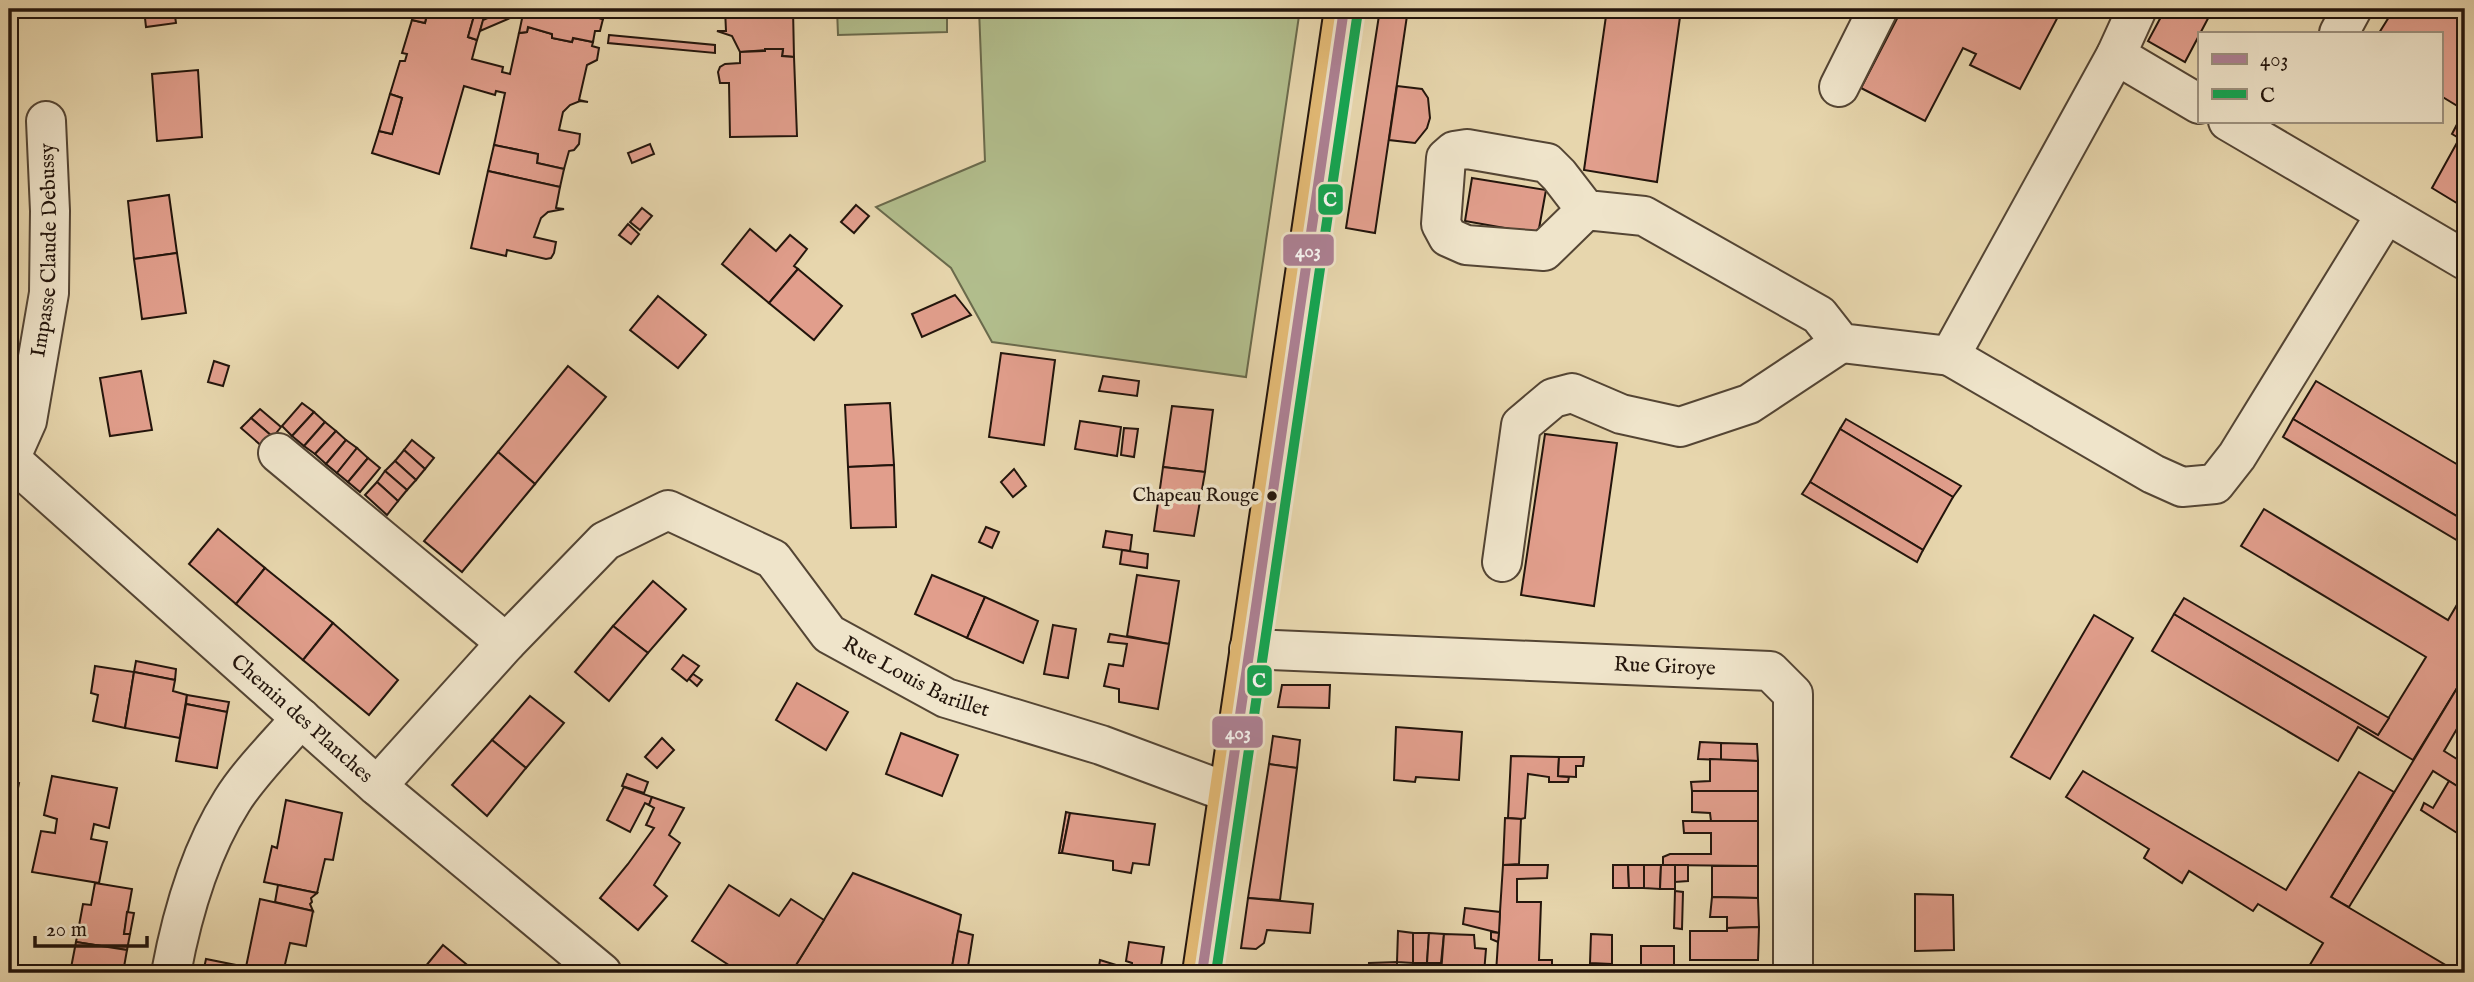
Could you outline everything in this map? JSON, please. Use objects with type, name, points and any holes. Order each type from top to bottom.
[{"type":"main road","points":[[1202,973],[1344,9]]},
{"type":"street","points":[[1839,87],[1878,9]]},
{"type":"street","points":[[1950,356],[2116,55],[2137,9]]},
{"type":"street","points":[[2340,32],[2352,9]]},
{"type":"street","points":[[2116,55],[2198,103]]},
{"type":"street","name":"Impasse Claude Debussy","points":[[9,458],[27,421],[49,293],[50,211],[46,121]]},
{"type":"street","points":[[2232,122],[2282,134],[2386,214],[2465,260]]},
{"type":"street","points":[[1586,210],[1644,216],[1819,315],[1841,343]]},
{"type":"street","points":[[1502,562],[1521,425],[1553,398],[1572,393],[1621,414],[1680,427],[1749,404],[1841,343],[1950,356],[2153,474],[2182,487],[2215,484],[2237,456],[2386,214]]},
{"type":"street","points":[[278,453],[506,643]]},
{"type":"street","name":"Chemin des Planches","points":[[9,458],[377,786],[602,973]]},
{"type":"street","name":"Rue Louis Barillet","points":[[377,786],[506,643],[605,541],[668,510],[773,559],[829,634],[946,698],[1101,745],[1227,792]]},
{"type":"street","name":"Rue Giroye","points":[[1249,649],[1770,671],[1793,694],[1793,973]]},
{"type":"street","points":[[171,973],[180,923],[210,841],[233,799],[301,718]]},
{"type":"green space","points":[[837,9],[947,9],[947,32],[838,35]]},
{"type":"green space","points":[[979,9],[1300,9],[1246,377],[992,342],[951,268],[876,207],[985,161]]},
{"type":"building","points":[[15,9],[51,9],[16,13]]},
{"type":"building","points":[[144,9],[174,9],[176,23],[146,27]]},
{"type":"building","points":[[415,9],[476,9],[468,37],[477,40],[472,59],[503,67],[502,72],[510,74],[519,33],[527,32],[528,27],[552,34],[552,38],[593,42],[592,46],[599,48],[597,60],[587,65],[579,100],[588,102],[580,101],[570,105],[563,112],[559,130],[580,134],[579,144],[569,151],[564,169],[537,163],[538,154],[494,145],[505,93],[496,91],[495,95],[464,86],[439,174],[372,153],[379,131],[392,134],[402,98],[390,94],[400,61],[405,61],[407,54],[402,53],[412,20],[425,23],[427,14]]},
{"type":"building","points":[[476,9],[487,9],[477,40],[468,37]]},
{"type":"building","points":[[508,9],[524,9],[524,12],[480,31],[483,20]]},
{"type":"building","points":[[524,9],[579,9],[579,13],[603,19],[600,31],[595,31],[593,42],[573,38],[572,42],[552,38],[552,34],[528,27],[527,32],[519,33]]},
{"type":"building","points":[[579,9],[606,9],[603,19],[579,13]]},
{"type":"building","points":[[725,9],[793,9],[794,57],[782,56],[783,49],[740,52],[732,36],[717,31],[726,31]]},
{"type":"building","points":[[1380,9],[1408,9],[1375,233],[1346,228]]},
{"type":"building","points":[[1607,9],[1680,17],[1657,182],[1584,170]]},
{"type":"building","points":[[1902,9],[2062,9],[2020,89],[1970,65],[1976,54],[1963,48],[1925,121],[1861,88]]},
{"type":"building","points":[[2153,9],[2213,9],[2201,32],[2198,32],[2198,37],[2185,62],[2148,41],[2162,15]]},
{"type":"building","points":[[2394,9],[2465,9],[2464,110],[2442,97],[2442,32],[2380,32]]},
{"type":"building","points":[[415,11],[427,14],[425,23],[412,20]]},
{"type":"building","points":[[609,35],[715,45],[715,53],[608,43]]},
{"type":"building","points":[[783,49],[782,56],[794,57],[797,136],[730,137],[729,83],[720,83],[718,72],[725,64],[740,63],[740,52]]},
{"type":"building","points":[[198,70],[202,137],[157,141],[152,74]]},
{"type":"building","points":[[1397,86],[1422,89],[1428,98],[1430,118],[1427,128],[1415,143],[1389,140]]},
{"type":"building","points":[[390,94],[402,98],[392,134],[379,131]]},
{"type":"building","points":[[2465,109],[2465,135],[2462,140],[2452,134]]},
{"type":"building","points":[[2459,139],[2465,142],[2465,208],[2432,188]]},
{"type":"building","points":[[650,144],[654,154],[632,163],[628,153]]},
{"type":"building","points":[[494,145],[538,154],[537,163],[564,169],[560,187],[488,171]]},
{"type":"building","points":[[488,171],[560,187],[556,208],[564,209],[548,212],[541,218],[534,237],[556,242],[551,258],[507,250],[506,256],[471,248]]},
{"type":"building","points":[[1472,178],[1546,190],[1538,234],[1465,221]]},
{"type":"building","points":[[169,195],[177,253],[134,259],[128,201]]},
{"type":"building","points":[[856,205],[869,216],[854,233],[841,222]]},
{"type":"building","points":[[642,208],[652,216],[640,230],[630,222]]},
{"type":"building","points":[[628,224],[639,234],[631,244],[619,235]]},
{"type":"building","points":[[750,229],[776,251],[790,235],[807,249],[794,266],[798,269],[769,303],[722,264]]},
{"type":"building","points":[[177,253],[186,313],[142,319],[134,259]]},
{"type":"building","points":[[798,269],[842,306],[814,340],[769,303]]},
{"type":"building","points":[[955,295],[971,315],[922,337],[912,314]]},
{"type":"building","points":[[658,296],[706,335],[678,368],[630,330]]},
{"type":"building","points":[[1001,353],[1055,360],[1044,445],[989,437]]},
{"type":"building","points":[[214,361],[229,366],[223,386],[208,382]]},
{"type":"building","points":[[568,366],[606,397],[535,484],[498,452]]},
{"type":"building","points":[[141,371],[152,430],[110,436],[100,378]]},
{"type":"building","points":[[1103,376],[1139,381],[1137,396],[1099,391]]},
{"type":"building","points":[[2316,381],[2465,469],[2465,521],[2293,419]]},
{"type":"building","points":[[302,403],[314,412],[292,436],[282,426]]},
{"type":"building","points":[[890,403],[894,465],[848,467],[845,405]]},
{"type":"building","points":[[1172,406],[1213,410],[1205,472],[1163,467]]},
{"type":"building","points":[[260,409],[281,427],[273,437],[251,418]]},
{"type":"building","points":[[314,412],[325,422],[304,446],[292,436]]},
{"type":"building","points":[[251,418],[273,437],[264,448],[241,428]]},
{"type":"building","points":[[1846,419],[1961,486],[1953,497],[1840,429]]},
{"type":"building","points":[[2293,419],[2465,521],[2465,545],[2283,437]]},
{"type":"building","points":[[1080,421],[1121,427],[1117,456],[1075,449]]},
{"type":"building","points":[[325,422],[336,431],[315,454],[304,446]]},
{"type":"building","points":[[1124,428],[1138,429],[1134,457],[1121,455]]},
{"type":"building","points":[[1840,429],[1953,497],[1923,550],[1810,482]]},
{"type":"building","points":[[336,431],[346,440],[326,464],[315,454]]},
{"type":"building","points":[[1545,434],[1617,443],[1594,606],[1521,595]]},
{"type":"building","points":[[346,440],[357,448],[337,473],[326,464]]},
{"type":"building","points":[[412,440],[434,458],[425,469],[404,450]]},
{"type":"building","points":[[357,448],[368,458],[348,482],[337,473]]},
{"type":"building","points":[[404,450],[425,469],[416,480],[395,461]]},
{"type":"building","points":[[498,452],[535,484],[462,572],[424,541]]},
{"type":"building","points":[[368,458],[380,468],[360,492],[348,482]]},
{"type":"building","points":[[395,461],[416,480],[407,490],[385,471]]},
{"type":"building","points":[[894,465],[896,527],[851,528],[848,467]]},
{"type":"building","points":[[1163,467],[1205,472],[1194,536],[1154,531]]},
{"type":"building","points":[[1014,469],[1026,486],[1013,497],[1001,482]]},
{"type":"building","points":[[385,471],[407,490],[398,501],[377,482]]},
{"type":"building","points":[[377,482],[398,501],[387,515],[365,495]]},
{"type":"building","points":[[1810,482],[1923,550],[1917,562],[1802,494]]},
{"type":"building","points":[[2264,509],[2448,620],[2465,591],[2465,681],[2462,680],[2413,760],[2358,727],[2338,761],[2152,651],[2174,614],[2378,735],[2426,657],[2241,546]]},
{"type":"building","points":[[986,527],[999,532],[992,548],[979,542]]},
{"type":"building","points":[[218,529],[265,568],[236,604],[189,564]]},
{"type":"building","points":[[1106,531],[1132,535],[1130,551],[1103,547]]},
{"type":"building","points":[[1122,550],[1148,554],[1147,568],[1120,564]]},
{"type":"building","points":[[265,568],[333,623],[303,660],[236,604]]},
{"type":"building","points":[[932,575],[985,597],[967,638],[915,614]]},
{"type":"building","points":[[1137,575],[1179,581],[1169,644],[1127,636]]},
{"type":"building","points":[[653,581],[686,609],[648,653],[613,626]]},
{"type":"building","points":[[985,597],[1038,621],[1023,663],[967,638]]},
{"type":"building","points":[[2184,598],[2389,718],[2378,735],[2174,614]]},
{"type":"building","points":[[2094,615],[2133,638],[2050,779],[2011,757]]},
{"type":"building","points":[[333,623],[398,680],[369,715],[303,660]]},
{"type":"building","points":[[1053,625],[1076,629],[1068,678],[1044,674]]},
{"type":"building","points":[[613,626],[648,653],[609,701],[575,672]]},
{"type":"building","points":[[1110,634],[1169,644],[1158,709],[1119,702],[1119,689],[1104,686],[1109,664],[1123,666],[1127,644],[1108,642]]},
{"type":"building","points":[[683,655],[699,666],[687,681],[672,669]]},
{"type":"building","points":[[136,661],[176,669],[175,680],[134,672]]},
{"type":"building","points":[[95,666],[134,672],[125,728],[93,721],[98,695],[91,693]]},
{"type":"building","points":[[134,672],[175,680],[173,691],[187,695],[180,738],[125,728]]},
{"type":"building","points":[[693,674],[702,680],[697,686],[689,679]]},
{"type":"building","points":[[2462,680],[2465,681],[2465,715],[2444,751],[2465,764],[2465,791],[2433,771],[2349,907],[2331,897]]},
{"type":"building","points":[[797,683],[848,712],[826,750],[776,720]]},
{"type":"building","points":[[1282,685],[1330,685],[1329,708],[1278,707]]},
{"type":"building","points":[[187,695],[229,702],[227,712],[186,704]]},
{"type":"building","points":[[530,696],[564,723],[526,768],[492,740]]},
{"type":"building","points":[[186,704],[227,712],[217,768],[176,761]]},
{"type":"building","points":[[1396,727],[1462,732],[1459,780],[1416,777],[1415,782],[1394,780]]},
{"type":"building","points":[[901,733],[958,755],[942,796],[886,774]]},
{"type":"building","points":[[1273,736],[1300,740],[1297,768],[1269,764]]},
{"type":"building","points":[[662,738],[674,750],[657,768],[645,757]]},
{"type":"building","points":[[492,740],[526,768],[487,816],[452,785]]},
{"type":"building","points":[[1700,742],[1721,743],[1721,760],[1698,759]]},
{"type":"building","points":[[1721,743],[1757,744],[1758,761],[1721,760]]},
{"type":"building","points":[[1511,756],[1559,757],[1558,776],[1569,777],[1568,782],[1549,782],[1549,777],[1528,774],[1525,818],[1521,819],[1508,818]]},
{"type":"building","points":[[1559,757],[1584,757],[1583,766],[1576,766],[1576,777],[1558,776]]},
{"type":"building","points":[[1710,759],[1758,761],[1758,791],[1692,791],[1691,782],[1710,781]]},
{"type":"building","points":[[1269,764],[1297,768],[1280,900],[1248,898]]},
{"type":"building","points":[[2083,771],[2286,890],[2359,772],[2394,792],[2331,897],[2459,973],[2305,973],[2323,943],[2258,904],[2253,911],[2189,871],[2182,883],[2144,858],[2149,849],[2066,797]]},
{"type":"building","points":[[627,774],[648,782],[644,793],[622,786]]},
{"type":"building","points":[[52,776],[117,788],[109,828],[94,824],[91,839],[107,842],[99,883],[32,872],[41,831],[55,833],[57,819],[44,815]]},
{"type":"building","points":[[9,781],[19,783],[9,833]]},
{"type":"building","points":[[2449,781],[2465,791],[2465,838],[2421,810],[2424,803],[2433,808]]},
{"type":"building","points":[[624,787],[652,797],[649,805],[645,803],[630,832],[607,820]]},
{"type":"building","points":[[1692,791],[1758,791],[1758,821],[1711,821],[1710,813],[1692,812]]},
{"type":"building","points":[[652,797],[684,808],[669,835],[680,843],[654,885],[667,896],[638,930],[600,898],[654,828],[646,825],[654,808],[649,805]]},
{"type":"building","points":[[286,800],[342,813],[333,860],[325,859],[317,893],[264,882],[272,846],[277,848]]},
{"type":"building","points":[[1066,812],[1070,813],[1062,853],[1059,853]]},
{"type":"building","points":[[1070,813],[1155,824],[1149,865],[1133,863],[1131,873],[1113,870],[1113,861],[1062,853]]},
{"type":"building","points":[[1505,818],[1521,819],[1519,864],[1503,865]]},
{"type":"building","points":[[1683,821],[1758,821],[1758,866],[1663,865],[1663,857],[1670,854],[1711,854],[1711,833],[1684,833]]},
{"type":"building","points":[[1503,865],[1548,865],[1547,878],[1517,879],[1517,902],[1541,902],[1539,960],[1552,960],[1552,973],[1496,973]]},
{"type":"building","points":[[1613,865],[1628,865],[1629,888],[1613,888]]},
{"type":"building","points":[[1628,865],[1644,865],[1644,888],[1629,888]]},
{"type":"building","points":[[1644,865],[1661,865],[1660,889],[1644,888]]},
{"type":"building","points":[[1661,865],[1675,865],[1675,889],[1660,889]]},
{"type":"building","points":[[1675,865],[1688,865],[1688,881],[1675,882]]},
{"type":"building","points":[[1712,866],[1758,866],[1758,898],[1712,897]]},
{"type":"building","points":[[853,873],[961,915],[951,973],[791,973]]},
{"type":"building","points":[[95,883],[132,889],[124,934],[130,934],[127,950],[76,942],[83,904],[91,905]]},
{"type":"building","points":[[278,885],[317,893],[311,898],[313,911],[275,902]]},
{"type":"building","points":[[729,885],[779,916],[791,899],[824,920],[791,973],[741,973],[692,941]]},
{"type":"building","points":[[1675,891],[1683,892],[1682,929],[1674,928]]},
{"type":"building","points":[[1915,894],[1953,895],[1954,950],[1915,951]]},
{"type":"building","points":[[1712,897],[1758,898],[1759,927],[1727,928],[1727,917],[1710,917]]},
{"type":"building","points":[[1248,898],[1313,904],[1310,933],[1267,930],[1264,943],[1256,949],[1241,948]]},
{"type":"building","points":[[260,899],[313,911],[306,946],[290,943],[283,973],[203,973],[206,959],[246,967]]},
{"type":"building","points":[[1465,908],[1500,912],[1499,933],[1463,924]]},
{"type":"building","points":[[127,912],[134,913],[130,934],[124,934]]},
{"type":"building","points":[[1759,927],[1758,960],[1690,960],[1690,931],[1727,931],[1727,928]]},
{"type":"building","points":[[958,931],[973,935],[967,973],[951,973]]},
{"type":"building","points":[[1398,931],[1413,933],[1413,963],[1397,962]]},
{"type":"building","points":[[1491,932],[1499,933],[1498,942],[1491,939]]},
{"type":"building","points":[[1413,933],[1429,933],[1427,963],[1413,963]]},
{"type":"building","points":[[1429,933],[1444,934],[1441,963],[1427,963]]},
{"type":"building","points":[[1444,934],[1474,935],[1475,948],[1486,949],[1484,973],[1441,973]]},
{"type":"building","points":[[1591,934],[1612,935],[1612,964],[1590,963]]},
{"type":"building","points":[[76,942],[127,950],[124,967],[116,966],[115,973],[70,973]]},
{"type":"building","points":[[1129,942],[1164,947],[1160,973],[1132,970],[1132,963],[1126,961]]},
{"type":"building","points":[[443,945],[477,973],[420,973]]},
{"type":"building","points":[[1641,946],[1674,946],[1674,973],[1641,973]]},
{"type":"building","points":[[1100,960],[1132,970],[1143,973],[1098,973]]},
{"type":"building","points":[[1397,962],[1397,973],[1368,973],[1369,963]]},
{"type":"building","points":[[116,966],[124,967],[123,973],[115,973]]},
{"type":"transit line","name":"403","points":[[1202,973],[1344,9]]},
{"type":"transit line","name":"C","points":[[1216,973],[1358,11]]},
{"type":"place","name":"Chapeau Rouge","points":[[1272,496]]}]
